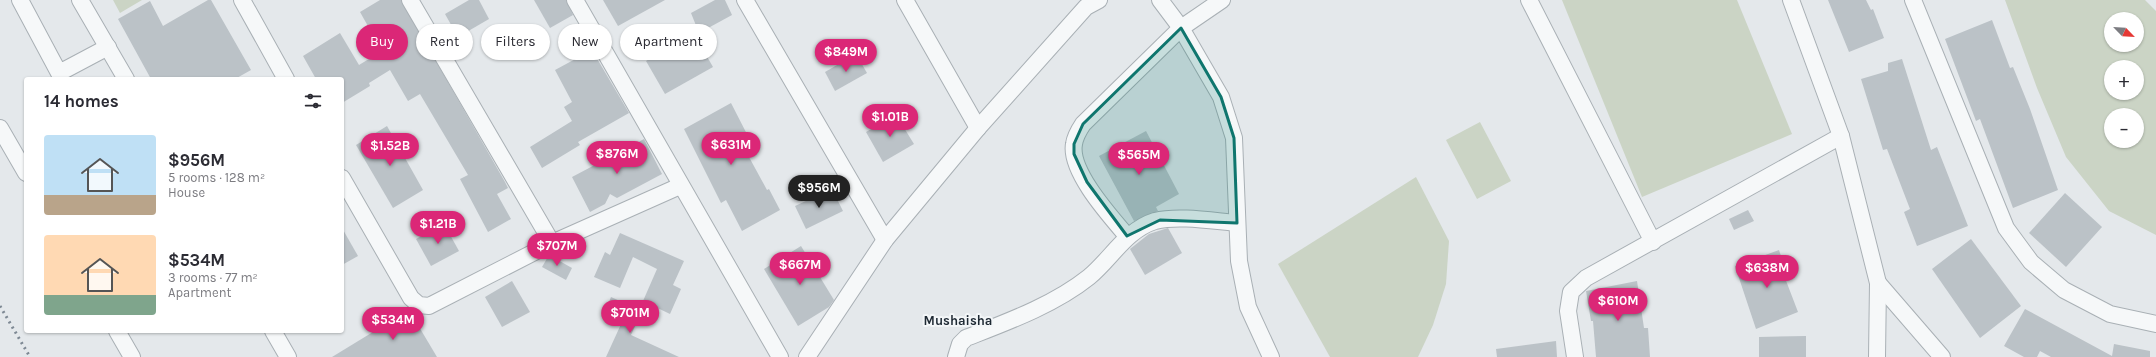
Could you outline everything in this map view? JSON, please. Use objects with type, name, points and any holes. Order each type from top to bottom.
[{"type":"street","points":[[20,0],[59,73],[108,47]]},
{"type":"street","points":[[80,0],[125,77]]},
{"type":"street","points":[[242,0],[285,77]]},
{"type":"street","points":[[410,0],[552,243]]},
{"type":"street","points":[[575,0],[656,140],[680,186],[780,357]]},
{"type":"street","points":[[745,0],[885,240]]},
{"type":"street","points":[[905,0],[978,128]]},
{"type":"street","points":[[1160,0],[1181,28],[1221,97],[1234,138],[1239,261],[1248,307],[1271,357]]},
{"type":"street","points":[[1127,236],[1106,212],[1077,167],[1074,154],[1074,144],[1083,124],[1181,28],[1222,0]]},
{"type":"street","points":[[1529,0],[1653,242]]},
{"type":"street","points":[[1791,0],[1841,136],[1878,282],[1878,357]]},
{"type":"street","points":[[1913,0],[2006,228],[2031,262],[2064,290],[2110,314],[2156,324]]},
{"type":"street","points":[[807,357],[885,240],[978,128],[1089,2]]},
{"type":"street","points":[[0,128],[24,170]]},
{"type":"street","points":[[1575,357],[1568,311],[1571,292],[1586,278],[1841,136]]},
{"type":"street","points":[[344,182],[411,298],[419,305],[429,306],[440,302],[552,243],[680,186]]},
{"type":"street","points":[[956,357],[960,344],[966,338],[1026,313],[1059,296],[1088,278],[1111,257],[1127,236],[1154,222],[1160,220],[1197,220],[1237,223]]},
{"type":"street","points":[[1878,282],[1942,357]]},
{"type":"street","points":[[118,333],[132,357]]},
{"type":"street","points":[[274,333],[288,357]]},
{"type":"highlighted area","points":[[1181,28],[1221,97],[1234,138],[1237,223],[1160,220],[1127,236],[1087,182],[1074,154],[1074,144],[1083,124]]},
{"type":"green space","points":[[113,0],[142,0],[120,13]]},
{"type":"green space","points":[[1562,0],[1737,0],[1792,134],[1642,197]]},
{"type":"green space","points":[[2005,0],[2145,0],[2156,11],[2156,235],[2109,211],[2066,157],[2037,88]]},
{"type":"green space","points":[[1480,122],[1511,181],[1477,199],[1446,140]]},
{"type":"green space","points":[[1416,177],[1449,241],[1446,284],[1433,325],[1418,357],[1330,357],[1278,264]]},
{"type":"building","points":[[208,0],[211,0],[251,70],[239,77],[150,77],[118,19],[150,1],[163,26]]},
{"type":"building","points":[[380,0],[401,0],[416,26],[416,60],[435,60],[508,188],[497,194],[511,219],[488,232],[460,179],[468,175],[420,94],[408,101],[390,70],[369,83],[370,86],[344,102],[344,77],[315,77],[303,56],[340,33],[359,65],[367,60],[408,60],[408,24],[367,24],[360,12]]},
{"type":"building","points":[[469,0],[479,0],[489,19],[473,28],[473,24],[451,24],[445,14]]},
{"type":"building","points":[[534,0],[566,0],[573,15],[550,28],[550,24],[548,24]]},
{"type":"building","points":[[603,0],[665,0],[620,24],[618,26]]},
{"type":"building","points":[[715,0],[725,0],[732,15],[716,24],[695,24],[691,13]]},
{"type":"building","points":[[1828,0],[1866,0],[1871,10],[1873,9],[1884,38],[1849,52]]},
{"type":"building","points":[[1992,20],[2010,68],[2013,67],[2030,109],[2058,190],[2013,208],[1980,119],[1976,121],[1945,39]]},
{"type":"building","points":[[856,54],[867,73],[835,91],[825,72]]},
{"type":"building","points":[[1902,59],[1931,150],[1937,147],[1968,226],[1917,246],[1904,212],[1910,209],[1887,149],[1883,150],[1861,79],[1888,71],[1888,63]]},
{"type":"building","points":[[574,60],[598,60],[629,113],[578,142],[580,145],[542,168],[530,147],[572,121],[564,107],[572,102],[555,70]]},
{"type":"building","points":[[709,60],[713,67],[665,94],[646,61]]},
{"type":"building","points":[[731,103],[751,142],[743,146],[767,190],[769,189],[780,210],[742,231],[726,200],[721,203],[684,129]]},
{"type":"building","points":[[896,115],[914,144],[883,162],[866,132]]},
{"type":"building","points":[[387,126],[423,190],[393,208],[356,145]]},
{"type":"building","points":[[1146,131],[1179,194],[1156,207],[1158,211],[1134,221],[1099,156]]},
{"type":"building","points":[[644,139],[662,174],[617,198],[610,194],[605,204],[590,212],[572,177]]},
{"type":"building","points":[[832,189],[843,211],[806,229],[795,206]]},
{"type":"building","points":[[2065,193],[2102,227],[2066,267],[2029,233]]},
{"type":"building","points":[[1748,210],[1754,221],[1734,230],[1729,219]]},
{"type":"building","points":[[444,224],[459,251],[431,266],[416,239]]},
{"type":"building","points":[[1168,228],[1182,253],[1145,275],[1130,249],[1149,234]]},
{"type":"building","points":[[344,232],[358,256],[344,264]]},
{"type":"building","points":[[620,233],[684,261],[673,285],[681,289],[670,314],[643,301],[657,269],[633,257],[620,288],[594,277],[605,252],[610,255]]},
{"type":"building","points":[[1971,239],[2021,306],[1980,338],[1932,269]]},
{"type":"building","points":[[801,246],[834,300],[829,307],[798,326],[764,269]]},
{"type":"building","points":[[1779,250],[1788,277],[1785,278],[1798,312],[1756,329],[1735,266]]},
{"type":"building","points":[[549,255],[572,268],[566,280],[542,267]]},
{"type":"building","points":[[512,281],[530,312],[502,327],[485,297]]},
{"type":"building","points":[[1637,281],[1644,328],[1648,328],[1650,357],[1596,357],[1593,321],[1591,321],[1586,291]]},
{"type":"building","points":[[611,297],[642,311],[631,335],[679,357],[606,357],[622,322],[604,314]]},
{"type":"building","points":[[2025,309],[2112,356],[2114,344],[2150,351],[2150,357],[2051,357],[2040,351],[2037,357],[2024,357],[2004,346]]},
{"type":"building","points":[[409,310],[437,357],[332,357]]},
{"type":"building","points":[[1806,336],[1806,357],[1759,357],[1759,337]]},
{"type":"building","points":[[1556,341],[1557,357],[1497,357],[1496,349]]},
{"type":"railway","points":[[0,306],[30,357]]},
{"type":"district","name":"Mushaisha","points":[[958,320]]}]
